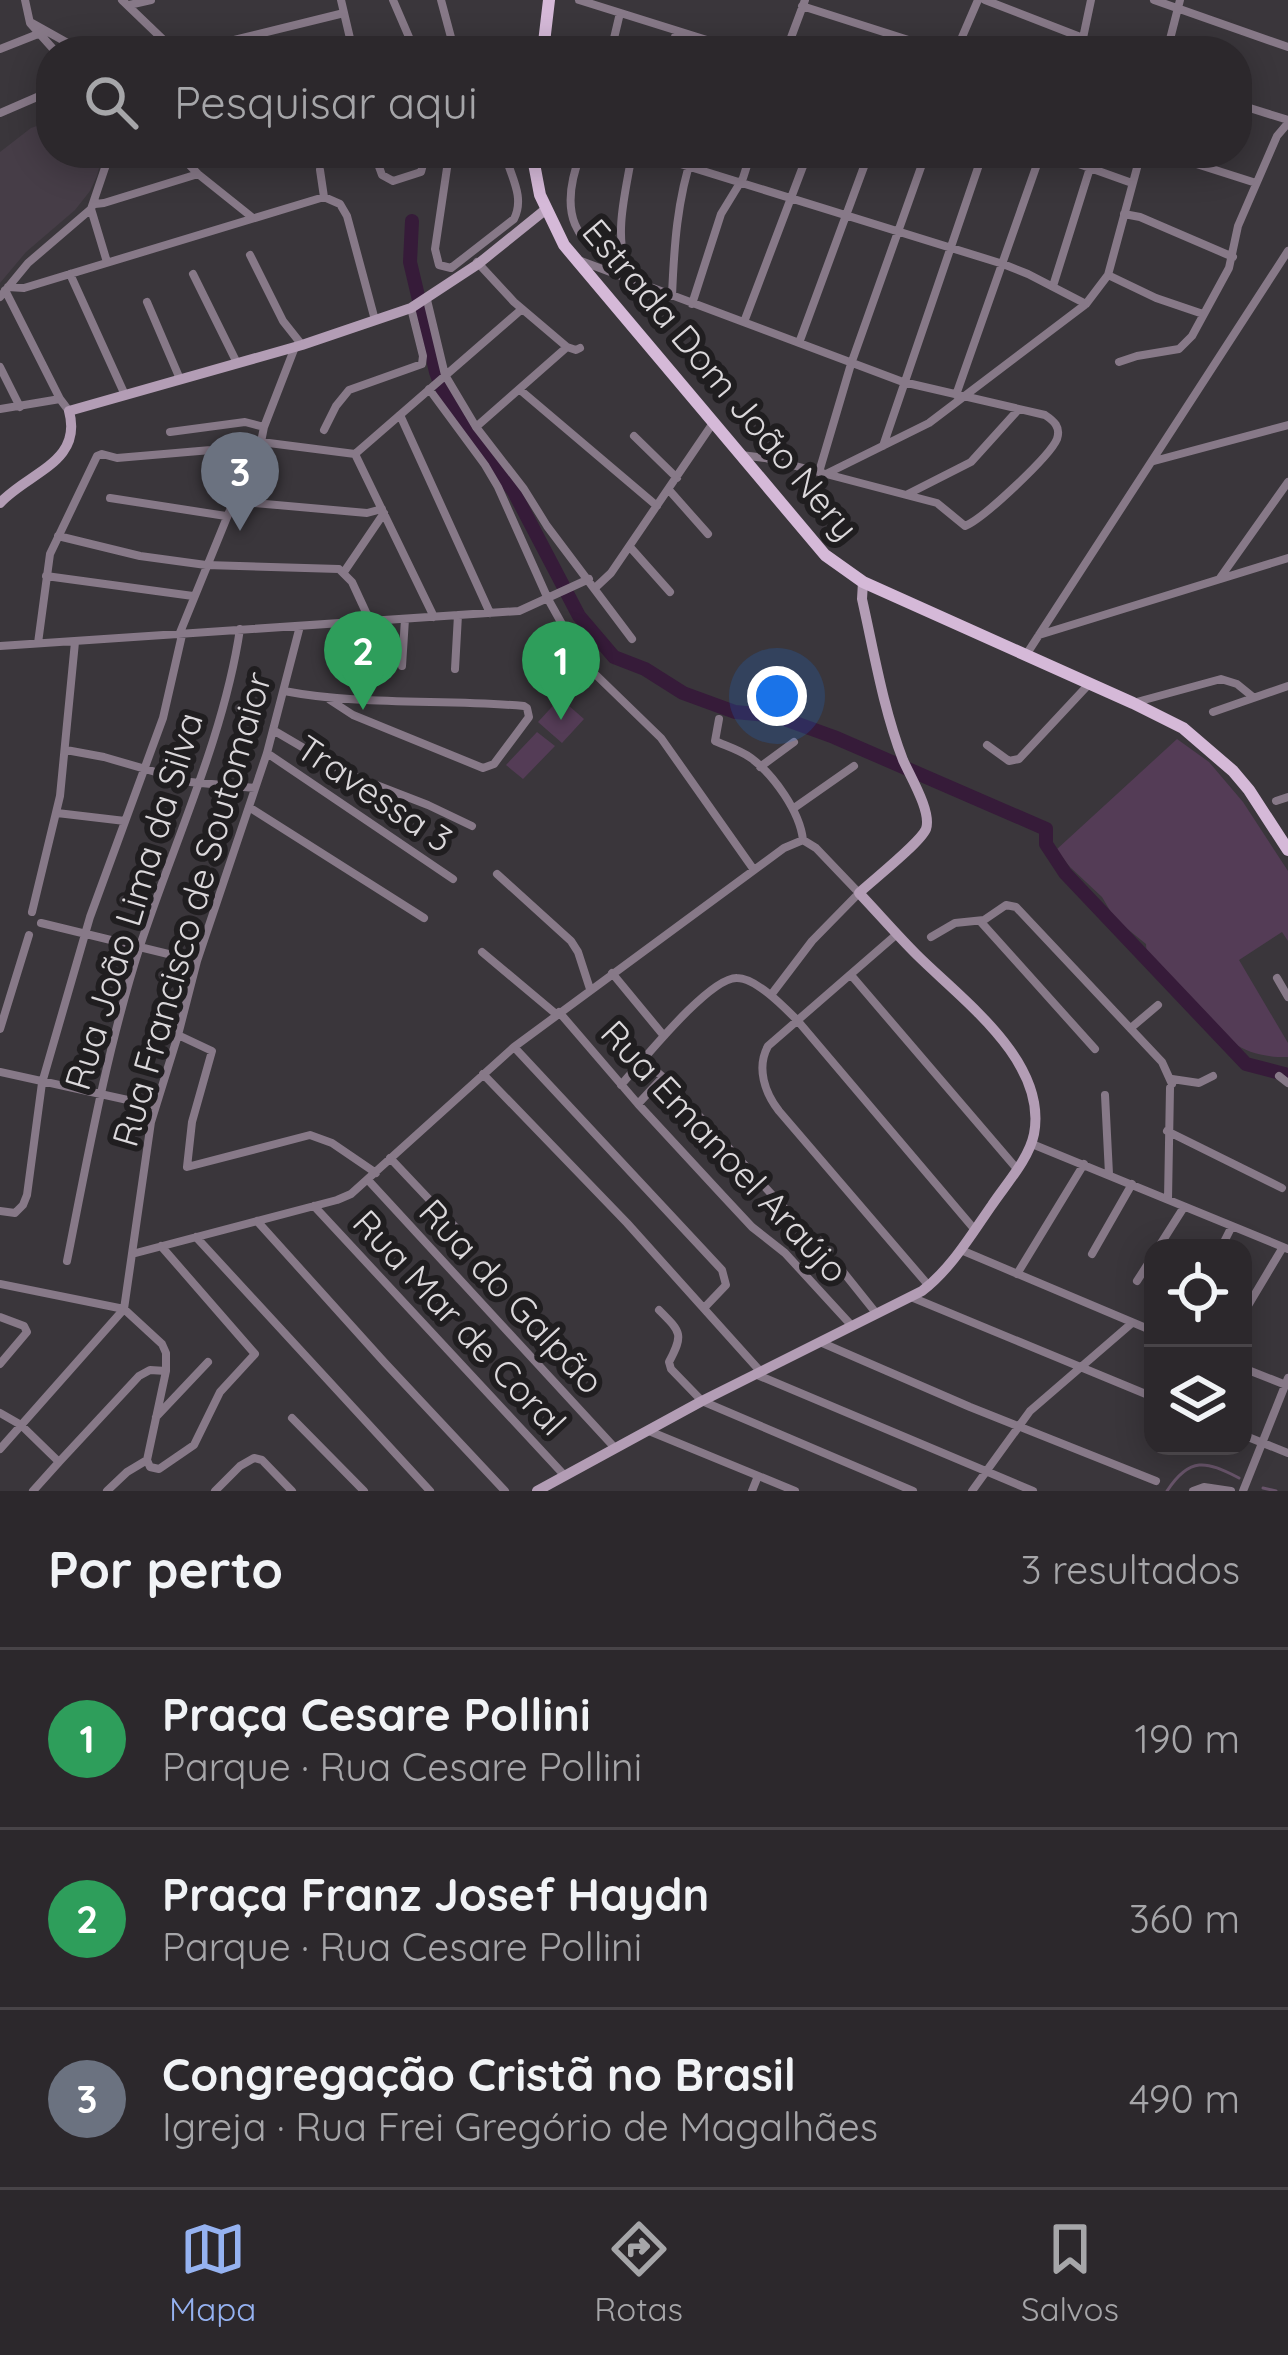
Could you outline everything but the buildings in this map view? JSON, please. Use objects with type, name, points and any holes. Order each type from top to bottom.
[{"type":"main road","points":[[545,36],[549,0]]},
{"type":"main road","name":"Estrada Dom João Nery","points":[[532,168],[545,210],[574,258],[816,545],[863,582],[1045,665],[1062,678],[1133,703],[1183,728],[1249,790],[1288,850]]},
{"type":"main road","name":"Estrada Dom João Nery","points":[[1088,686],[1195,738]]},
{"type":"street","points":[[0,49],[38,34],[25,0]]},
{"type":"street","points":[[125,3],[151,0]]},
{"type":"street","points":[[341,0],[349,36]]},
{"type":"street","points":[[393,0],[409,36]]},
{"type":"street","points":[[441,0],[451,36]]},
{"type":"street","points":[[579,0],[691,36]]},
{"type":"street","points":[[963,36],[981,0],[1078,36]]},
{"type":"street","points":[[1083,36],[1091,0]]},
{"type":"street","points":[[1154,0],[1179,4],[1288,47]]},
{"type":"street","points":[[791,36],[801,2],[900,36]]},
{"type":"street","points":[[125,3],[159,36]]},
{"type":"street","points":[[1171,36],[1179,4]]},
{"type":"street","points":[[615,36],[620,13]]},
{"type":"street","points":[[252,36],[344,14]]},
{"type":"street","points":[[31,22],[56,36]]},
{"type":"street","points":[[675,36],[677,31]]},
{"type":"street","points":[[0,113],[36,97]]},
{"type":"street","points":[[1119,362],[1179,349],[1192,336],[1233,257],[1238,226],[1277,136],[1288,122],[1252,109]]},
{"type":"street","points":[[105,168],[93,206],[107,262]]},
{"type":"street","points":[[192,168],[253,218]]},
{"type":"street","points":[[379,168],[393,181],[422,168]]},
{"type":"street","points":[[447,168],[436,258],[440,265],[451,268],[517,214],[510,168]]},
{"type":"street","points":[[576,168],[571,205],[579,235],[594,252],[629,270],[644,285]]},
{"type":"street","points":[[629,270],[622,255],[622,234],[630,168]]},
{"type":"street","points":[[672,296],[676,231],[688,168]]},
{"type":"street","points":[[695,168],[1003,264],[1086,304]]},
{"type":"street","points":[[692,304],[722,214],[746,168]]},
{"type":"street","points":[[744,322],[803,168]]},
{"type":"street","points":[[799,343],[863,168]]},
{"type":"street","points":[[823,473],[851,364],[921,168]]},
{"type":"street","points":[[883,447],[978,168]]},
{"type":"street","points":[[960,396],[1038,168]]},
{"type":"street","points":[[1052,286],[1090,168],[1132,183]]},
{"type":"street","points":[[823,473],[919,429],[1086,304],[1108,275],[1136,168]]},
{"type":"street","points":[[1209,168],[1256,183]]},
{"type":"street","points":[[320,170],[324,196]]},
{"type":"street","points":[[4,291],[28,263],[93,206],[198,174]]},
{"type":"street","points":[[4,291],[324,196],[334,199],[347,215],[376,321]]},
{"type":"street","points":[[69,411],[298,346],[411,308],[478,264],[545,210]]},
{"type":"street","points":[[1124,214],[1233,257]]},
{"type":"street","points":[[472,251],[478,264],[522,309],[567,347],[580,348]]},
{"type":"street","points":[[1025,657],[1288,251]]},
{"type":"street","points":[[250,255],[298,346]]},
{"type":"street","points":[[574,258],[903,382],[1018,409],[1057,424],[1058,437],[999,502],[965,526],[937,503],[741,455]]},
{"type":"street","points":[[70,274],[125,395]]},
{"type":"street","points":[[193,274],[237,363]]},
{"type":"street","points":[[1108,275],[1203,314]]},
{"type":"street","points":[[0,503],[66,450],[73,436],[69,411],[4,291]]},
{"type":"street","points":[[427,300],[443,377],[632,639]]},
{"type":"street","points":[[147,302],[180,379]]},
{"type":"street","points":[[324,430],[349,390],[422,364],[411,308]]},
{"type":"street","points":[[38,643],[46,576],[58,536],[98,454],[117,458],[258,442],[355,454],[522,309]]},
{"type":"street","points":[[258,442],[298,346]]},
{"type":"street","points":[[476,427],[567,347]]},
{"type":"street","points":[[0,367],[20,406]]},
{"type":"street","points":[[430,388],[491,476],[548,599],[595,674],[661,738],[754,869]]},
{"type":"street","points":[[519,389],[657,506]]},
{"type":"street","points":[[0,409],[60,399]]},
{"type":"street","points":[[907,495],[971,462],[1018,409]]},
{"type":"street","points":[[400,415],[490,613]]},
{"type":"street","points":[[170,433],[244,422],[264,427]]},
{"type":"street","points":[[596,588],[630,547],[713,423]]},
{"type":"street","points":[[1153,462],[1288,425]]},
{"type":"street","points":[[634,436],[677,478]]},
{"type":"street","points":[[355,454],[434,617]]},
{"type":"street","points":[[1219,579],[1288,482]]},
{"type":"street","points":[[669,490],[709,534]]},
{"type":"street","points":[[110,498],[226,516]]},
{"type":"street","points":[[0,1211],[15,1213],[27,1195],[42,1083],[84,935],[163,718],[193,596],[232,505],[383,511]]},
{"type":"street","points":[[344,572],[383,511]]},
{"type":"street","points":[[58,536],[140,556],[206,565],[333,568],[344,572],[370,621]]},
{"type":"street","points":[[630,547],[670,592]]},
{"type":"street","points":[[1037,635],[1288,558]]},
{"type":"street","points":[[46,576],[193,596]]},
{"type":"street","points":[[0,646],[519,611],[589,579]]},
{"type":"street","points":[[771,995],[812,941],[921,836],[927,822],[888,715],[862,598],[863,582]]},
{"type":"street","points":[[455,669],[458,615]]},
{"type":"street","points":[[402,666],[405,619]]},
{"type":"street","points":[[348,662],[352,622]]},
{"type":"street","name":"Rua Francisco de Soutomaior","points":[[124,1309],[155,1106],[197,961],[267,753],[300,626]]},
{"type":"street","name":"Rua João Lima da Silva","points":[[67,1261],[100,1094],[140,947],[199,783],[240,629]]},
{"type":"street","points":[[32,912],[57,813],[75,642]]},
{"type":"street","points":[[1133,703],[1221,679],[1253,697]]},
{"type":"street","points":[[987,745],[1009,760],[1019,759],[1088,686]]},
{"type":"street","points":[[1213,712],[1288,686]]},
{"type":"street","points":[[284,691],[330,700],[524,706],[529,717],[494,764],[484,769],[370,722],[330,700]]},
{"type":"street","points":[[1152,712],[1166,694]]},
{"type":"street","points":[[370,722],[373,699]]},
{"type":"street","points":[[719,719],[715,741],[760,767],[794,808],[803,840]]},
{"type":"street","points":[[273,730],[348,774],[472,826]]},
{"type":"street","points":[[760,767],[794,742]]},
{"type":"street","points":[[66,750],[199,783],[255,788]]},
{"type":"street","name":"Travessa 3","points":[[267,753],[453,878]]},
{"type":"street","points":[[794,808],[854,766]]},
{"type":"street","points":[[1276,801],[1288,796]]},
{"type":"street","points":[[249,807],[424,918]]},
{"type":"street","points":[[57,813],[125,821]]},
{"type":"street","points":[[537,1491],[701,1401],[929,1286],[961,1250],[1032,1144],[1034,1105],[1018,1062],[979,1014],[803,840]]},
{"type":"street","points":[[132,1254],[351,1194],[514,1047],[754,869],[803,840]]},
{"type":"street","points":[[497,874],[571,940],[590,989]]},
{"type":"street","points":[[914,952],[955,923],[980,922],[1006,905],[1016,907],[1162,1061],[1171,1084],[1168,1199]]},
{"type":"street","points":[[980,922],[1095,1049]]},
{"type":"street","points":[[41,923],[197,961]]},
{"type":"street","points":[[897,934],[764,1053],[762,1071],[772,1102],[929,1286]]},
{"type":"street","points":[[0,1029],[29,935]]},
{"type":"street","name":"Rua Emanoel Araújo","points":[[482,952],[558,1013],[752,1227],[784,1253],[853,1326]]},
{"type":"street","points":[[612,974],[664,1036]]},
{"type":"street","points":[[851,975],[1017,1169]]},
{"type":"street","points":[[1277,978],[1288,997]]},
{"type":"street","points":[[621,1085],[700,999],[729,979],[744,979],[771,995],[797,1020],[975,1230]]},
{"type":"street","points":[[1132,1028],[1158,1005]]},
{"type":"street","name":"Rua do Galpão","points":[[178,1035],[212,1052],[191,1122],[187,1167],[310,1135],[332,1143],[372,1177],[616,1449]]},
{"type":"street","points":[[514,1047],[722,1270],[727,1280],[724,1289],[705,1307]]},
{"type":"street","points":[[643,1060],[840,1268],[877,1314]]},
{"type":"street","points":[[0,1072],[155,1106]]},
{"type":"street","points":[[483,1074],[705,1307],[758,1373],[1033,1491]]},
{"type":"street","points":[[1171,1084],[1198,1083],[1213,1076]]},
{"type":"street","points":[[638,1104],[663,1077]]},
{"type":"street","points":[[1105,1095],[1108,1174]]},
{"type":"street","points":[[1167,1132],[1282,1188]]},
{"type":"street","points":[[1032,1144],[1285,1248],[1252,1300]]},
{"type":"street","points":[[390,1158],[459,1231]]},
{"type":"street","points":[[1017,1274],[1084,1164]]},
{"type":"street","points":[[1092,1254],[1132,1184]]},
{"type":"street","name":"Rua Mar de Coral","points":[[314,1206],[565,1476]]},
{"type":"street","points":[[1164,1239],[1184,1207]]},
{"type":"street","points":[[257,1221],[506,1491]]},
{"type":"street","points":[[1226,1239],[1232,1226]]},
{"type":"street","points":[[196,1237],[430,1491]]},
{"type":"street","points":[[0,1284],[124,1309],[162,1344],[166,1371],[147,1462],[159,1469],[194,1445],[230,1378],[254,1356],[254,1350],[161,1246]]},
{"type":"street","points":[[961,1250],[1144,1327]]},
{"type":"street","points":[[1137,1281],[1144,1270]]},
{"type":"street","points":[[911,1298],[1144,1393]]},
{"type":"street","points":[[0,1449],[124,1309]]},
{"type":"street","points":[[659,1310],[680,1336],[669,1362],[671,1369],[701,1401],[913,1491]]},
{"type":"street","points":[[0,1317],[27,1330],[0,1364]]},
{"type":"street","points":[[972,1491],[1017,1425],[1132,1322]]},
{"type":"street","points":[[820,1342],[1156,1481]]},
{"type":"street","points":[[156,1417],[208,1362]]},
{"type":"street","points":[[33,1491],[140,1376],[151,1370],[166,1371]]},
{"type":"street","points":[[1243,1491],[1287,1383],[1252,1371]]},
{"type":"street","points":[[0,1413],[21,1425],[58,1462]]},
{"type":"street","points":[[292,1418],[364,1491]]},
{"type":"street","points":[[648,1431],[795,1491]]},
{"type":"street","points":[[1252,1439],[1288,1453]]},
{"type":"street","points":[[215,1491],[254,1458],[262,1460],[292,1491]]},
{"type":"street","points":[[107,1491],[127,1472],[147,1462]]},
{"type":"street","points":[[752,1491],[758,1476]]},
{"type":"street","points":[[1193,1491],[1204,1487],[1231,1491]]},
{"type":"shaded area","points":[[36,126],[36,168],[99,168],[75,210],[26,252],[0,283],[0,152]]},
{"type":"shaded area","points":[[560,698],[584,719],[562,743],[538,722]]},
{"type":"shaded area","points":[[537,732],[555,746],[523,779],[506,765]]},
{"type":"shaded area","points":[[1177,739],[1209,762],[1243,802],[1288,871],[1288,941],[1282,932],[1239,960],[1288,1043],[1288,1057],[1252,1052],[1227,1038],[1182,990],[1159,974],[1147,960],[1146,944],[1115,919],[1102,897],[1056,850]]},
{"type":"waterway","points":[[412,221],[410,262],[445,396],[514,492],[579,616],[614,657],[645,669],[683,693],[735,712],[776,716],[834,737],[1046,829],[1046,844],[1065,873],[1246,1064],[1288,1075]]},
{"type":"waterway","points":[[1167,1491],[1183,1472],[1199,1465],[1239,1478]]},
{"type":"waterway","points":[[1263,1488],[1276,1491]]},
{"type":"place","name":"Congregação Cristã no Brasil","points":[[240,531]]},
{"type":"place","name":"Praça Franz Josef Haydn","points":[[363,710]]},
{"type":"place","name":"Praça Cesare Pollini","points":[[561,720]]}]
